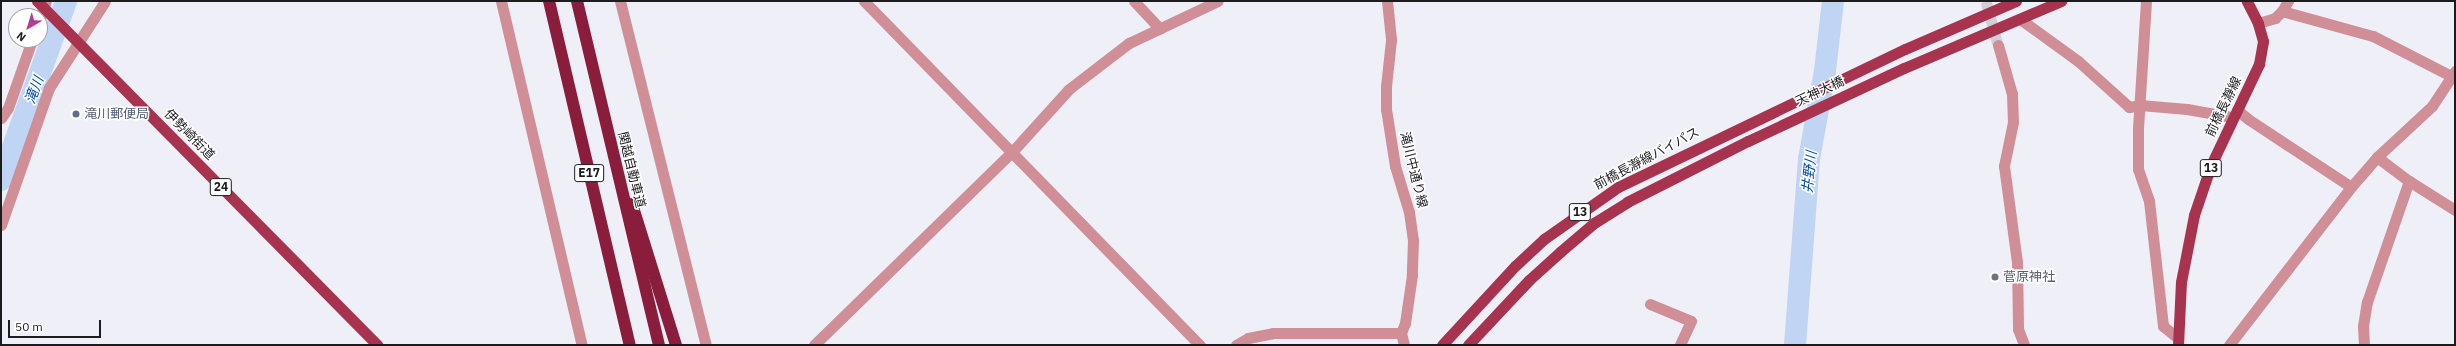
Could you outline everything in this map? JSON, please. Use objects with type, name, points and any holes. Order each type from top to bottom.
[{"type":"highway","name":"E17","points":[[549,1],[630,345]]},
{"type":"highway","name":"関越自動車道","points":[[577,1],[659,345]]},
{"type":"highway","points":[[599,98],[676,345]]},
{"type":"main road","name":"天神大橋","points":[[1749,123],[1905,49],[2016,1]]},
{"type":"main road","name":"13","points":[[2020,19],[2061,1]]},
{"type":"main road","name":"前橋長瀞線","points":[[2178,341],[2181,282],[2194,215],[2211,165],[2259,64],[2263,41],[2258,22],[2247,1]]},
{"type":"main road","name":"伊勢崎街道","points":[[48,13],[377,345]]},
{"type":"main road","name":"天神大橋","points":[[1468,345],[1529,280],[1594,223],[1627,202],[1748,141],[1904,68],[2020,19]]},
{"type":"main road","name":"前橋長瀞線バイパス","points":[[1442,345],[1515,266],[1544,239],[1586,208],[1618,187],[1749,123]]},
{"type":"street","points":[[1,225],[43,102],[58,71],[105,1]]},
{"type":"street","points":[[620,1],[706,345]]},
{"type":"street","points":[[864,1],[1200,345]]},
{"type":"street","points":[[1134,1],[1160,29]]},
{"type":"street","points":[[814,345],[1011,153],[1069,90],[1097,66],[1130,43],[1218,1]]},
{"type":"street","name":"滝川中通り線","points":[[1387,1],[1391,40],[1387,65],[1386,109],[1395,166],[1408,207],[1413,240],[1412,275],[1405,323],[1401,333],[1404,345]]},
{"type":"street","points":[[2146,1],[2138,168],[2148,201],[2163,326],[2178,341]]},
{"type":"street","points":[[2258,22],[2275,18],[2282,11],[2288,1]]},
{"type":"street","points":[[504,3],[582,345]]},
{"type":"street","points":[[2229,345],[2351,187],[2377,157],[2432,106],[2453,74],[2374,36],[2282,11]]},
{"type":"street","points":[[2020,19],[2078,61],[2129,107],[2140,105],[2235,114],[2248,119],[2351,187]]},
{"type":"street","points":[[1998,45],[2012,94],[2013,122],[2004,166],[2017,262],[2018,329],[2024,345]]},
{"type":"street","points":[[1,118],[8,108],[29,48]]},
{"type":"street","points":[[2377,157],[2409,181],[2455,210]]},
{"type":"street","points":[[2364,345],[2363,321],[2367,302],[2409,181]]},
{"type":"street","points":[[1650,304],[1691,322],[1680,345]]},
{"type":"street","points":[[1236,345],[1248,338],[1273,333],[1401,333]]},
{"type":"waterway","name":"滝川","points":[[1,180],[66,1]]},
{"type":"waterway","name":"井野川","points":[[1795,345],[1809,159],[1825,71],[1833,1]]},
{"type":"tunnel","points":[[1986,1],[1998,45]]},
{"type":"place","name":"滝川郵便局","points":[[76,114]]},
{"type":"place","name":"菅原神社","points":[[1995,277]]}]
